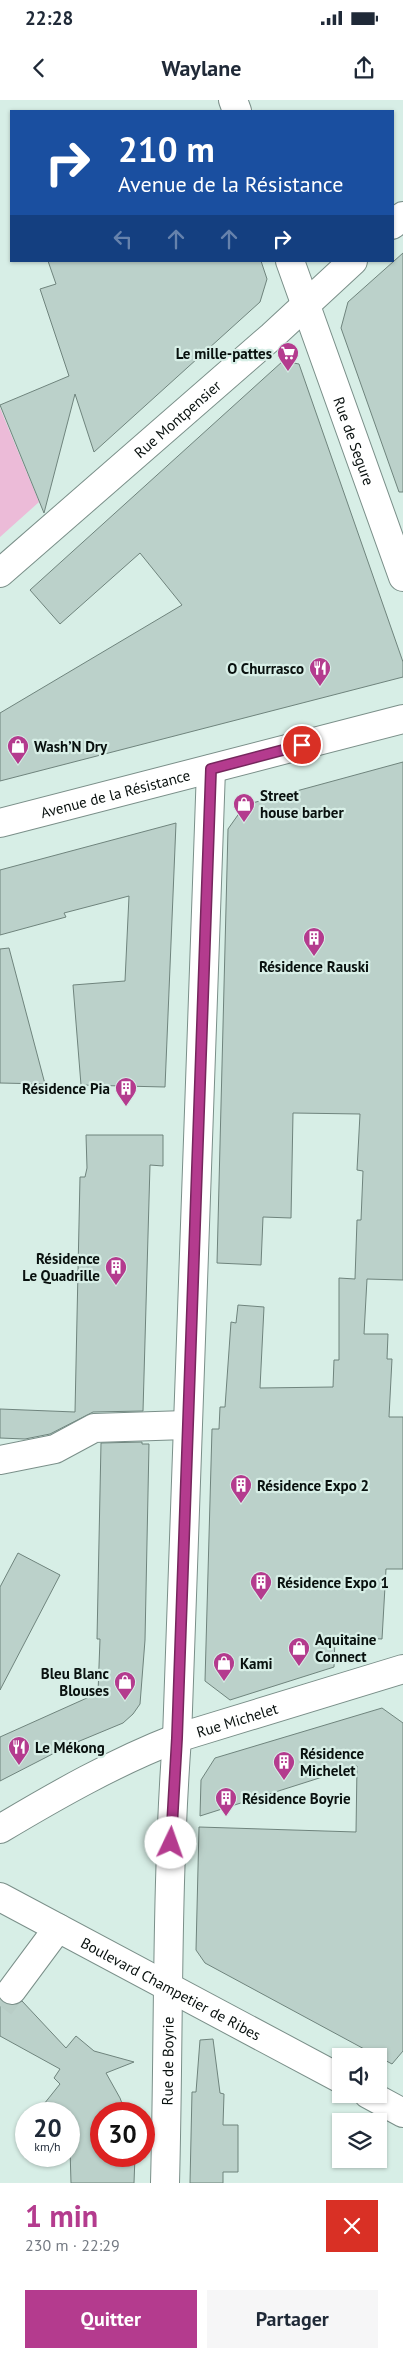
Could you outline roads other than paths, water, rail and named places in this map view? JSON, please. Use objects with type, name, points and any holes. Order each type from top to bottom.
[{"type":"street","name":"Rue de Segure","points":[[290,262],[403,576]]},
{"type":"street","name":"Rue Montpensier","points":[[0,573],[306,305],[352,262]]},
{"type":"street","name":"Avenue de la Résistance","points":[[0,823],[403,718]]},
{"type":"street","name":"Rue de Boyrie","points":[[165,2183],[168,1896],[177,1738],[186,1425],[211,769]]},
{"type":"street","points":[[0,1460],[55,1449],[94,1428],[186,1425]]},
{"type":"street","name":"Rue Michelet","points":[[0,1829],[113,1766],[177,1738],[403,1669]]},
{"type":"street","name":"Boulevard Champetier de Ribes","points":[[0,1896],[168,1988],[332,2074]]},
{"type":"street","points":[[12,1990],[58,1928]]},
{"type":"street","points":[[385,2103],[403,2113]]},
{"type":"tunnel","points":[[0,2006],[12,1990]]},
{"type":"place","name":"Le mille-pattes","points":[[288,372]]},
{"type":"place","name":"O Churrasco","points":[[320,687]]},
{"type":"place","name":"Wash’N Dry","points":[[18,765]]},
{"type":"place","name":"Street house barber","points":[[244,823]]},
{"type":"place","name":"Résidence Rauski","points":[[314,957]]},
{"type":"place","name":"Résidence Pia","points":[[126,1107]]},
{"type":"place","name":"Résidence Le Quadrille","points":[[116,1286]]},
{"type":"place","name":"Résidence Expo 2","points":[[241,1504]]},
{"type":"place","name":"Résidence Expo 1","points":[[261,1601]]},
{"type":"place","name":"Aquitaine Connect","points":[[299,1667]]},
{"type":"place","name":"Kami","points":[[224,1682]]},
{"type":"place","name":"Bleu Blanc Blouses","points":[[125,1701]]},
{"type":"place","name":"Le Mékong","points":[[19,1766]]},
{"type":"place","name":"Résidence Michelet","points":[[284,1781]]},
{"type":"place","name":"Résidence Boyrie","points":[[226,1817]]}]
